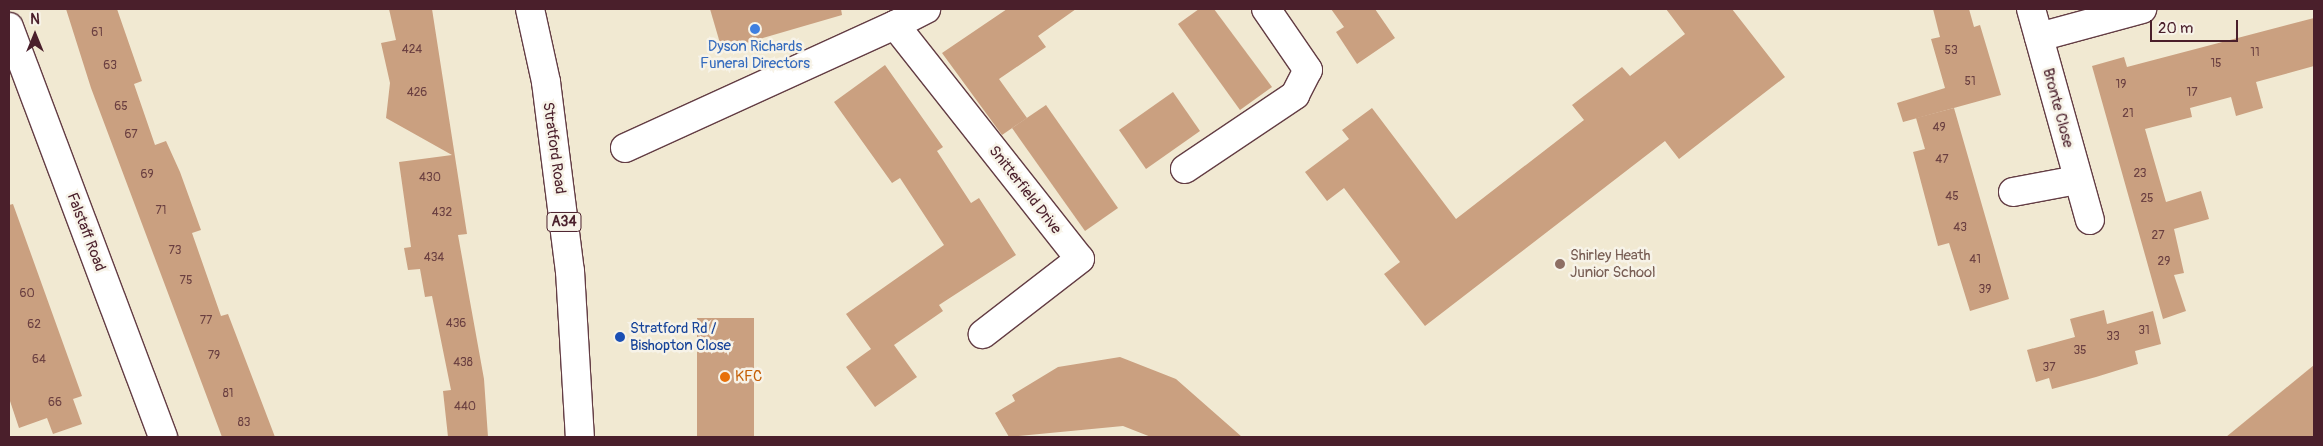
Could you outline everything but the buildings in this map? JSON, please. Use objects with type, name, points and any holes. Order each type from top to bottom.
[{"type":"main road","name":"Stratford Road","points":[[530,9],[546,82],[570,271],[580,437]]},
{"type":"main road","points":[[625,148],[895,25],[926,9]]},
{"type":"main road","points":[[1185,169],[1295,95],[1308,70],[1266,9]]},
{"type":"main road","name":"Bronte Close","points":[[2031,9],[2076,180],[2090,220]]},
{"type":"main road","points":[[2039,37],[2142,9]]},
{"type":"main road","name":"Snitterfield Drive","points":[[895,25],[1080,259],[983,334]]},
{"type":"main road","name":"Falstaff Road","points":[[9,27],[163,437]]},
{"type":"main road","points":[[2013,192],[2076,180]]},
{"type":"place","name":"Dyson Richards Funeral Directors","points":[[755,29]]},
{"type":"place","name":"Shirley Heath Junior School","points":[[1560,264]]},
{"type":"place","name":"Stratford Rd / Bishopton Close","points":[[620,337]]},
{"type":"place","name":"KFC","points":[[725,377]]}]
